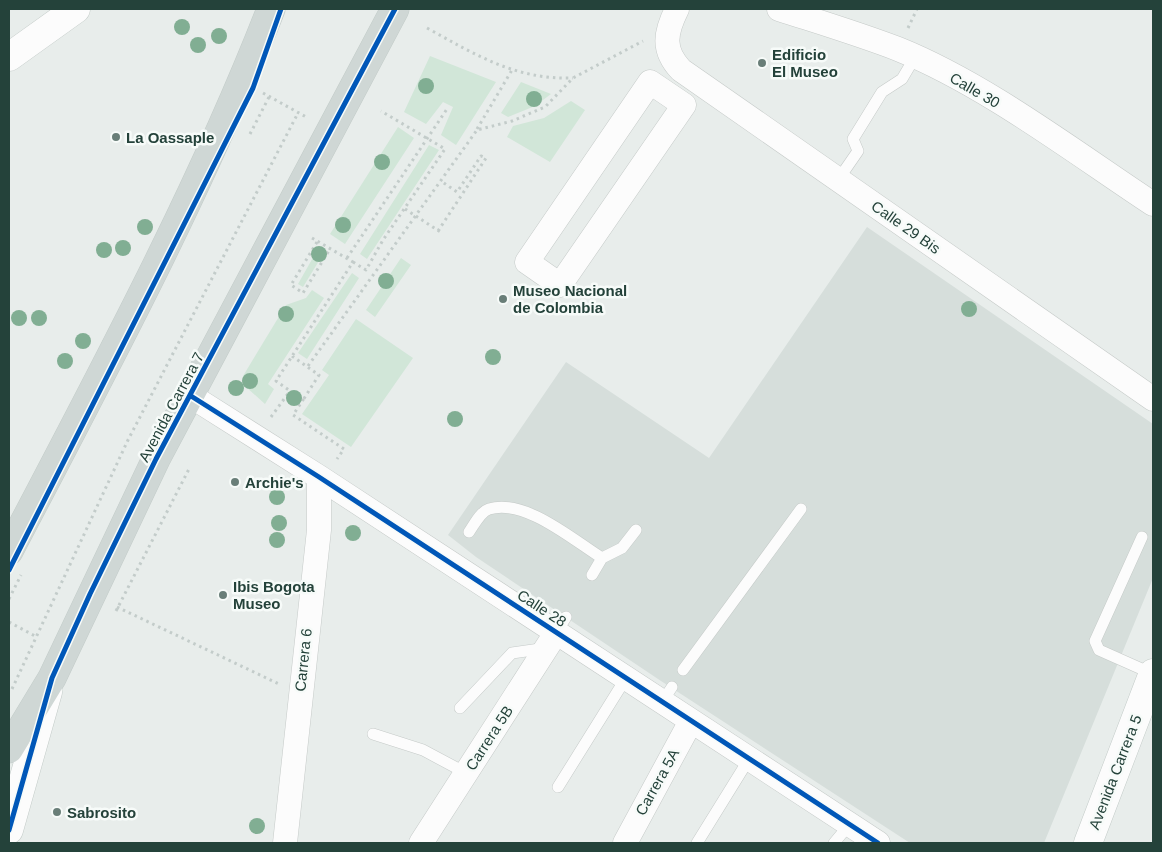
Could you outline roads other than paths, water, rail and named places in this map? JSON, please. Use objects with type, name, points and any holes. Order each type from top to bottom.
[{"type":"main road","points":[[9,57],[76,9]]},
{"type":"main road","points":[[9,551],[186,202],[242,82],[271,9]]},
{"type":"main road","name":"Avenida Carrera 7","points":[[9,830],[52,678],[90,594],[156,459],[394,10]]},
{"type":"main road","name":"Avenida Carrera 5","points":[[1088,843],[1153,673]]},
{"type":"main road","points":[[9,749],[52,678]]},
{"type":"street","name":"Calle 29 Bis","points":[[677,9],[670,23],[668,48],[671,59],[681,70],[1153,399]]},
{"type":"street","name":"Calle 30","points":[[779,9],[898,49],[964,83],[1020,116],[1153,204]]},
{"type":"street","points":[[650,82],[684,104],[560,285],[527,262],[650,82]]},
{"type":"street","name":"Calle 28","points":[[191,396],[319,477],[626,678],[667,695],[691,721],[878,843]]},
{"type":"street","name":"Carrera 6","points":[[285,843],[319,530],[319,477]]},
{"type":"street","name":"Carrera 5B","points":[[428,841],[466,773],[557,633]]},
{"type":"street","name":"Carrera 5A","points":[[625,843],[691,721]]},
{"type":"lane","points":[[838,180],[858,151],[853,139],[882,92],[902,79],[916,58]]},
{"type":"lane","points":[[469,532],[488,509],[518,509],[535,514],[602,558]]},
{"type":"lane","points":[[683,670],[801,509]]},
{"type":"lane","points":[[592,575],[602,558],[622,548],[636,530]]},
{"type":"lane","points":[[1142,537],[1095,641],[1099,650],[1153,673]]},
{"type":"lane","points":[[460,708],[512,653],[557,633]]},
{"type":"lane","points":[[558,788],[626,678]]},
{"type":"lane","points":[[373,734],[423,750],[466,773]]},
{"type":"lane","points":[[697,843],[749,759]]},
{"type":"lane","points":[[834,843],[849,825]]},
{"type":"place","name":"Edificio El Museo","points":[[762,63]]},
{"type":"place","name":"La Oassaple","points":[[116,137]]},
{"type":"place","name":"Museo Nacional de Colombia","points":[[503,299]]},
{"type":"place","name":"Archie's","points":[[235,482]]},
{"type":"place","name":"Ibis Bogota Museo","points":[[223,595]]},
{"type":"place","name":"Sabrosito","points":[[57,812]]}]
